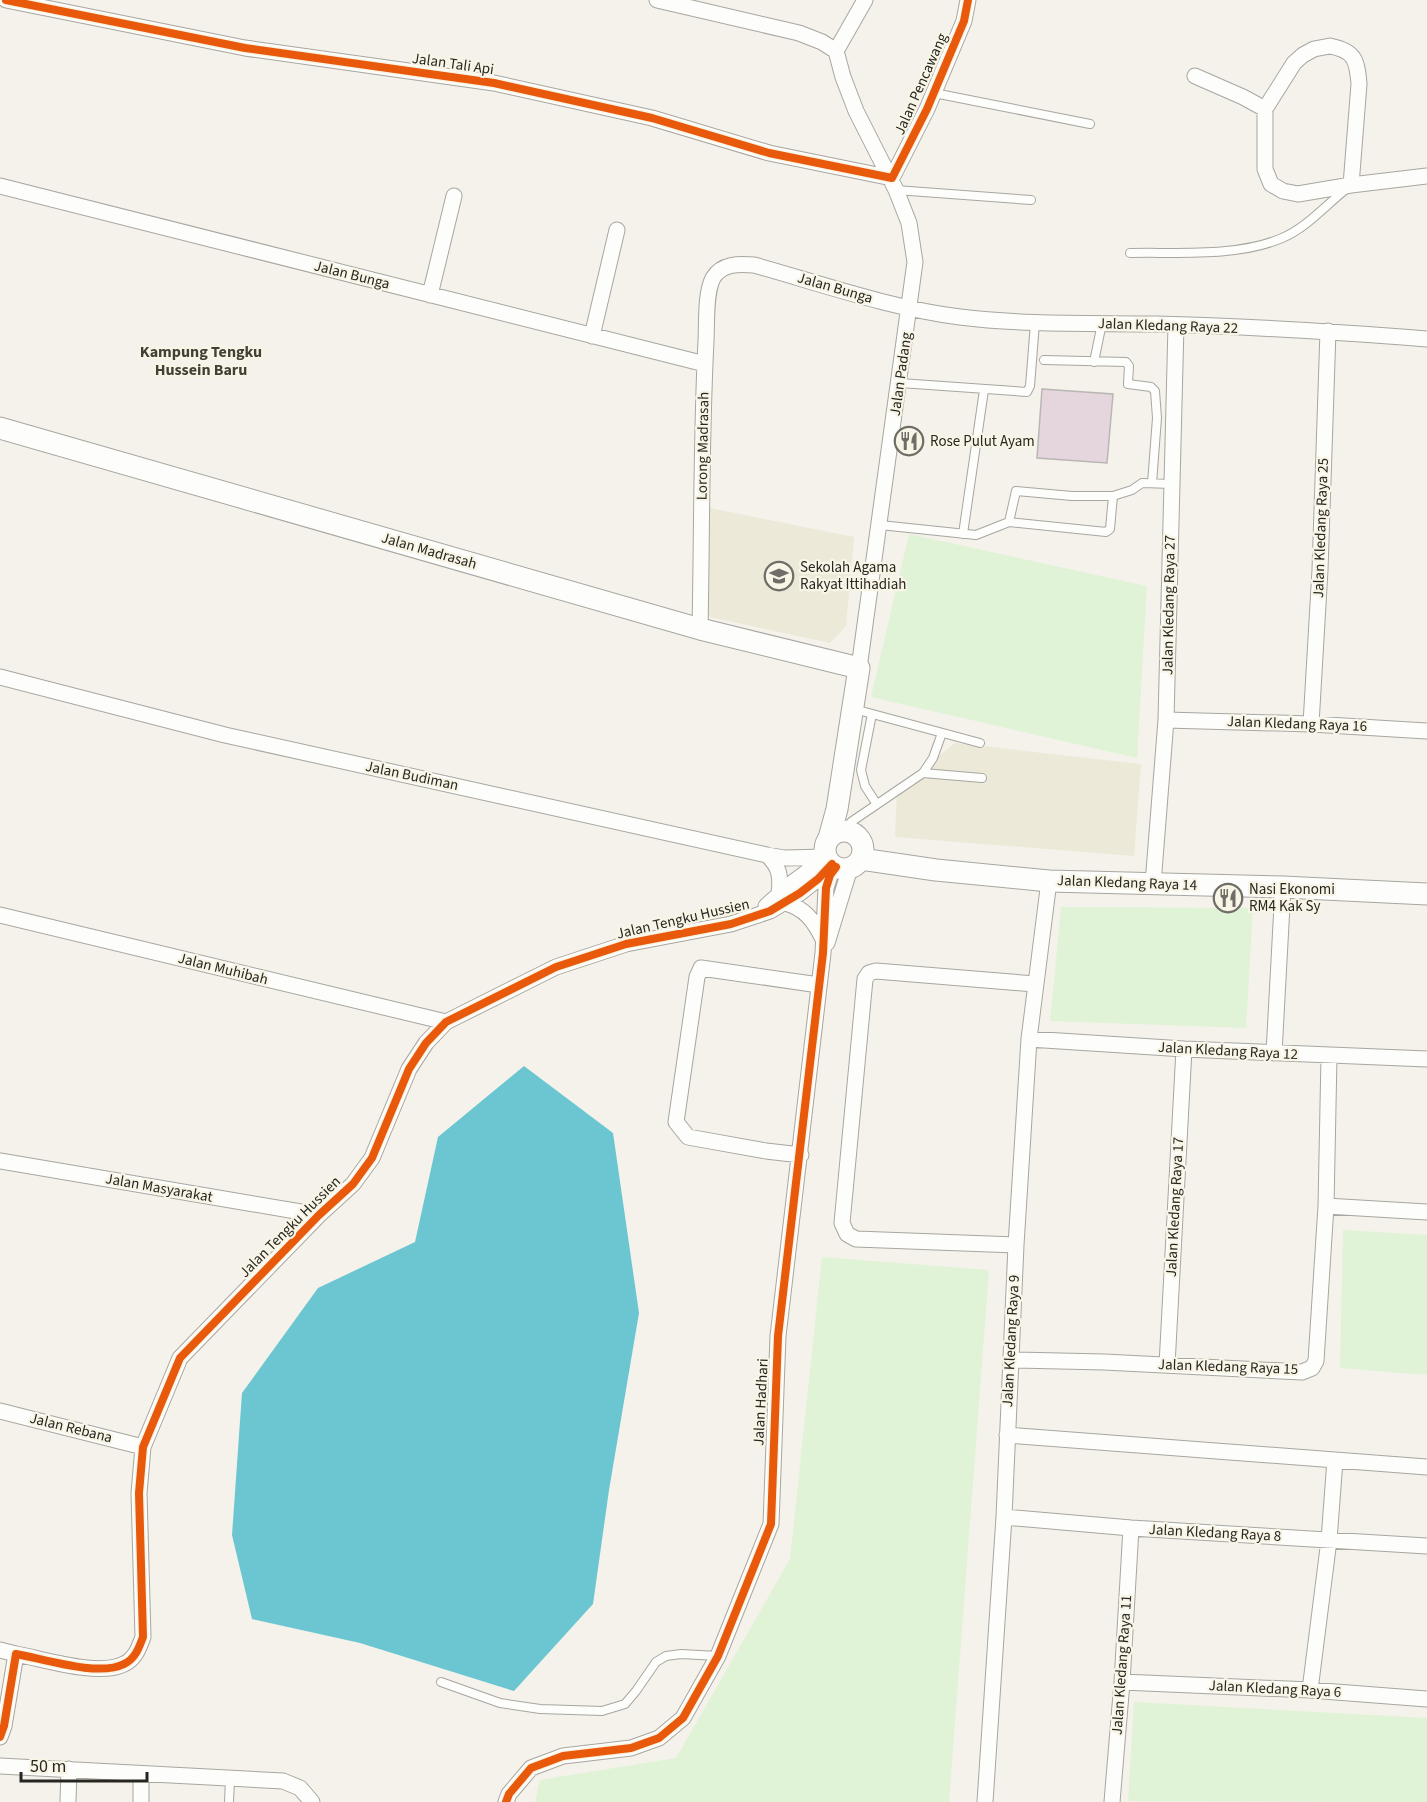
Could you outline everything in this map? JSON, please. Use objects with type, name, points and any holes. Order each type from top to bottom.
[{"type":"street","name":"Jalan Tali Api","points":[[6,0],[245,48],[494,83],[652,118],[769,153],[894,184]]},
{"type":"street","points":[[657,0],[680,3],[799,33],[822,42],[836,51],[865,0]]},
{"type":"street","name":"Jalan Pencawang","points":[[894,184],[964,21],[968,0]]},
{"type":"street","points":[[1350,185],[1359,84],[1358,70],[1354,57],[1343,49],[1330,46],[1314,49],[1294,63],[1265,109],[1265,169],[1271,184],[1283,191],[1298,194],[1427,176]]},
{"type":"street","name":"Jalan Padang","points":[[836,51],[856,111],[894,184],[909,223],[915,262],[859,668],[862,711],[846,745],[837,808],[839,859],[863,844],[855,830],[846,787],[846,745]]},
{"type":"street","points":[[1195,75],[1265,109]]},
{"type":"street","name":"Jalan Bunga","points":[[0,186],[705,364]]},
{"type":"street","points":[[430,295],[454,196]]},
{"type":"street","points":[[592,336],[617,230]]},
{"type":"street","name":"Jalan Bunga","points":[[724,268],[738,264],[754,265],[910,309]]},
{"type":"street","name":"Lorong Madrasah","points":[[700,629],[705,364],[709,289],[714,277],[724,268]]},
{"type":"street","name":"Jalan Kledang Raya 22","points":[[910,309],[960,317],[1035,323],[1176,325],[1328,331],[1427,339]]},
{"type":"street","name":"Jalan Kledang Raya 27","points":[[1153,884],[1166,720],[1176,325]]},
{"type":"street","name":"Jalan Kledang Raya 25","points":[[1311,724],[1320,570],[1328,331]]},
{"type":"street","name":"Jalan Madrasah","points":[[0,428],[700,629],[859,668]]},
{"type":"street","name":"Jalan Budiman","points":[[0,677],[225,735],[766,855],[784,858],[839,859]]},
{"type":"street","name":"Jalan Kledang Raya 16","points":[[1166,720],[1311,724],[1427,731]]},
{"type":"street","points":[[782,899],[818,879],[839,859],[841,831],[855,830]]},
{"type":"street","name":"Jalan Kledang Raya 14","points":[[855,830],[879,849],[916,858],[936,870]]},
{"type":"street","points":[[766,855],[779,868],[782,899]]},
{"type":"street","name":"Jalan Kledang Raya 14","points":[[839,859],[1049,881],[1283,887],[1427,894]]},
{"type":"street","name":"Jalan Hadhari","points":[[506,1802],[509,1794],[531,1767],[563,1756],[631,1748],[659,1738],[683,1718],[718,1656],[771,1524],[778,1336],[801,1155],[823,946],[833,929],[839,859]]},
{"type":"street","name":"Jalan Kledang Raya 9","points":[[985,1802],[1004,1517],[1016,1245],[1029,1039],[1049,881]]},
{"type":"street","points":[[1274,1053],[1283,887]]},
{"type":"street","points":[[782,899],[808,914],[823,946]]},
{"type":"street","name":"Jalan Tengku Hussien","points":[[0,1650],[95,1669],[111,1668],[126,1663],[137,1653],[142,1637],[139,1493],[143,1447],[180,1358],[319,1215],[353,1184],[372,1158],[409,1069],[426,1043],[446,1022],[498,994],[566,964],[626,944],[709,929],[753,918],[782,899]]},
{"type":"street","name":"Jalan Muhibah","points":[[0,915],[446,1022]]},
{"type":"street","points":[[801,1155],[688,1137],[676,1122],[697,977],[701,969],[819,985]]},
{"type":"street","points":[[1016,1245],[856,1239],[846,1234],[842,1223],[865,979],[869,973],[876,971],[1035,984]]},
{"type":"street","name":"Jalan Kledang Raya 12","points":[[1029,1039],[1184,1049],[1427,1059]]},
{"type":"street","name":"Jalan Kledang Raya 17","points":[[1167,1365],[1184,1049]]},
{"type":"street","name":"Jalan Kledang Raya 15","points":[[1011,1360],[1104,1362],[1302,1372],[1312,1368],[1316,1361],[1326,1206],[1329,1056]]},
{"type":"street","name":"Jalan Masyarakat","points":[[0,1161],[319,1215]]},
{"type":"street","points":[[1326,1206],[1427,1212]]},
{"type":"street","name":"Jalan Rebana","points":[[0,1411],[143,1447]]},
{"type":"street","points":[[1007,1435],[1427,1467]]},
{"type":"street","points":[[1310,1690],[1329,1540],[1335,1460]]},
{"type":"street","name":"Jalan Kledang Raya 8","points":[[1004,1517],[1131,1528],[1427,1546]]},
{"type":"street","name":"Jalan Kledang Raya 11","points":[[1112,1802],[1131,1528]]},
{"type":"street","points":[[0,1737],[4,1726],[16,1654]]},
{"type":"street","name":"Jalan Kledang Raya 6","points":[[1122,1682],[1310,1690],[1427,1699]]},
{"type":"street","points":[[0,1766],[230,1780],[283,1781],[300,1788],[312,1802]]},
{"type":"street","points":[[68,1802],[69,1769]]},
{"type":"street","points":[[141,1774],[141,1802]]},
{"type":"lane","points":[[934,93],[1090,124]]},
{"type":"lane","points":[[894,184],[1031,200]]},
{"type":"lane","points":[[1130,253],[1203,251],[1262,244],[1282,238],[1298,229],[1350,185]]},
{"type":"lane","points":[[900,383],[1027,392],[1030,386],[1035,323]]},
{"type":"lane","points":[[1094,362],[1102,323]]},
{"type":"lane","points":[[1044,360],[1126,362],[1129,366],[1128,384],[1151,387],[1155,391],[1157,417],[1152,483]]},
{"type":"lane","points":[[963,534],[984,390]]},
{"type":"lane","points":[[1009,522],[1016,491],[1072,496],[1113,496],[1132,490],[1142,483],[1172,484]]},
{"type":"lane","points":[[880,525],[976,535],[1009,522],[1106,532],[1110,529],[1113,496]]},
{"type":"lane","points":[[876,803],[865,786],[861,770],[862,711],[980,743]]},
{"type":"lane","points":[[855,830],[876,803],[923,773],[930,764],[942,733]]},
{"type":"lane","points":[[923,773],[982,778]]},
{"type":"lane","points":[[441,1682],[500,1703],[540,1709],[602,1711],[625,1704],[656,1662],[666,1656],[681,1654],[718,1656]]},
{"type":"lane","points":[[229,1802],[230,1780]]},
{"type":"shaded area","name":"Sekolah Agama Rakyat Ittihadiah","points":[[710,508],[854,537],[846,626],[830,643],[706,616]]},
{"type":"shaded area","points":[[955,743],[1141,764],[1134,856],[895,837],[897,790]]},
{"type":"green space","points":[[909,534],[1147,586],[1137,758],[871,697]]},
{"type":"green space","points":[[1061,907],[1253,908],[1246,1028],[1050,1021]]},
{"type":"green space","points":[[1343,1230],[1427,1235],[1427,1375],[1340,1368]]},
{"type":"green space","points":[[822,1257],[989,1270],[949,1802],[535,1802],[540,1780],[676,1758],[790,1559]]},
{"type":"green space","points":[[1134,1702],[1427,1718],[1427,1802],[1128,1801]]},
{"type":"water","points":[[524,1066],[613,1133],[639,1313],[609,1490],[593,1604],[514,1691],[360,1643],[252,1619],[232,1535],[242,1393],[318,1288],[415,1242],[438,1137]]},
{"type":"building","points":[[1042,389],[1113,394],[1107,463],[1037,458]]},
{"type":"cycle path","points":[[6,0],[245,48],[494,83],[652,118],[769,153],[892,178],[927,109],[964,21],[968,0]]},
{"type":"cycle path","points":[[0,1737],[4,1726],[16,1654],[71,1666],[101,1669],[124,1664],[136,1653],[143,1637],[139,1493],[143,1447],[180,1358],[319,1215],[353,1184],[372,1158],[409,1069],[426,1043],[446,1022],[556,967],[626,944],[731,924],[770,911],[800,893],[832,864]]},
{"type":"cycle path","points":[[506,1802],[509,1794],[531,1768],[563,1756],[631,1748],[659,1738],[683,1718],[718,1656],[771,1524],[778,1336],[823,953],[826,888],[830,875],[836,867]]},
{"type":"place","name":"Rose Pulut Ayam","points":[[909,441]]},
{"type":"place","name":"Sekolah Agama Rakyat Ittihadiah","points":[[779,576]]},
{"type":"place","name":"Nasi Ekonomi RM4 Kak Sy","points":[[1228,898]]},
{"type":"district","name":"Kampung Tengku Hussein Baru","points":[[201,361]]}]
